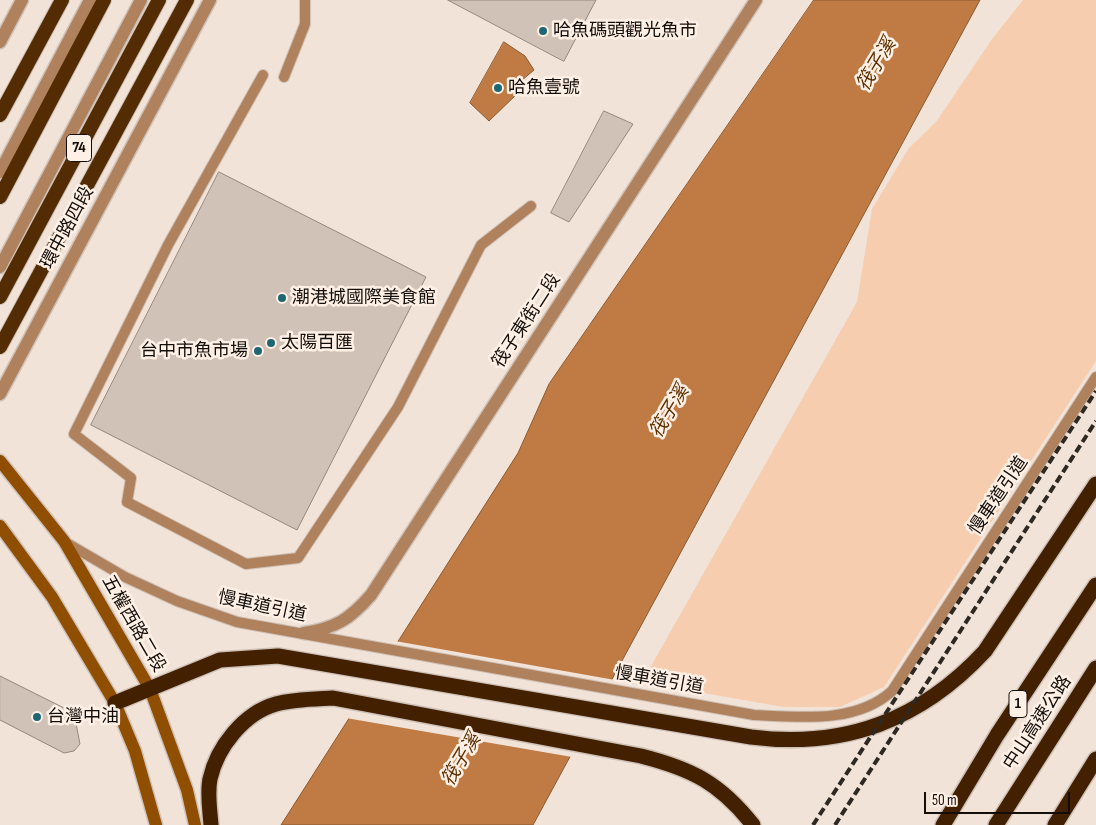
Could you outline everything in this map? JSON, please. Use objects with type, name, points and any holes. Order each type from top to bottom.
[{"type":"highway","points":[[0,115],[62,0]]},
{"type":"highway","points":[[0,197],[104,0]]},
{"type":"highway","name":"74","points":[[0,297],[159,0]]},
{"type":"highway","points":[[0,346],[187,0]]},
{"type":"highway","points":[[115,703],[220,660],[278,656],[617,716],[751,737],[798,740],[846,735],[898,718],[946,690],[985,651],[1096,484]]},
{"type":"highway","name":"中山高速公路","points":[[943,825],[997,735],[1096,585]]},
{"type":"highway","name":"中山高速公路","points":[[996,825],[1096,668]]},
{"type":"highway","points":[[212,825],[210,780],[224,746],[238,729],[257,712],[275,704],[298,700],[333,698],[602,748],[678,766],[696,774],[728,797],[754,825]]},
{"type":"highway","points":[[1055,825],[1096,759]]},
{"type":"main road","name":"五權西路二段","points":[[0,461],[64,541],[150,689],[187,790],[195,825]]},
{"type":"main road","points":[[0,526],[52,597],[115,703],[135,751],[156,825]]},
{"type":"street","points":[[0,42],[22,0]]},
{"type":"street","points":[[0,172],[90,0]]},
{"type":"street","points":[[0,267],[141,0]]},
{"type":"street","name":"環中路四段","points":[[0,394],[210,0]]},
{"type":"street","name":"筏子東街二段","points":[[304,633],[323,630],[338,624],[355,613],[371,595],[756,0]]},
{"type":"lane","points":[[284,77],[305,24],[305,0]]},
{"type":"lane","points":[[263,75],[168,245],[74,434],[130,478],[127,502],[246,564],[298,558],[398,407],[481,246],[531,206]]},
{"type":"lane","name":"慢車道引道","points":[[64,541],[125,577],[177,602],[237,622],[754,715],[839,715],[865,708],[882,700],[892,691],[1096,377]]},
{"type":"shaded area","points":[[1023,0],[1096,0],[1096,361],[884,687],[840,707],[783,707],[642,682],[857,302],[872,209],[909,148],[936,122],[992,39]]},
{"type":"water","name":"筏子溪","points":[[814,0],[980,0],[533,825],[281,825],[518,453],[549,384]]},
{"type":"water","points":[[504,42],[525,56],[534,70],[515,86],[519,92],[489,121],[470,103]]},
{"type":"pier","points":[[395,641],[615,680],[572,757],[346,718]]},
{"type":"building","name":"哈魚碼頭觀光魚市","points":[[448,0],[596,0],[564,61]]},
{"type":"building","points":[[604,111],[633,124],[569,222],[551,213]]},
{"type":"building","name":"台中市魚市場","points":[[219,172],[426,277],[297,530],[91,425]]},
{"type":"building","name":"台灣中油","points":[[0,676],[74,713],[80,744],[74,751],[64,753],[0,720]]},
{"type":"railway","points":[[813,825],[1096,391]]},
{"type":"railway","points":[[835,825],[1096,421]]},
{"type":"place","name":"哈魚碼頭觀光魚市","points":[[543,31]]},
{"type":"place","name":"哈魚壹號","points":[[498,88]]},
{"type":"place","name":"潮港城國際美食館","points":[[282,298]]},
{"type":"place","name":"太陽百匯","points":[[271,343]]},
{"type":"place","name":"台中市魚市場","points":[[258,351]]},
{"type":"place","name":"台灣中油","points":[[37,717]]}]
